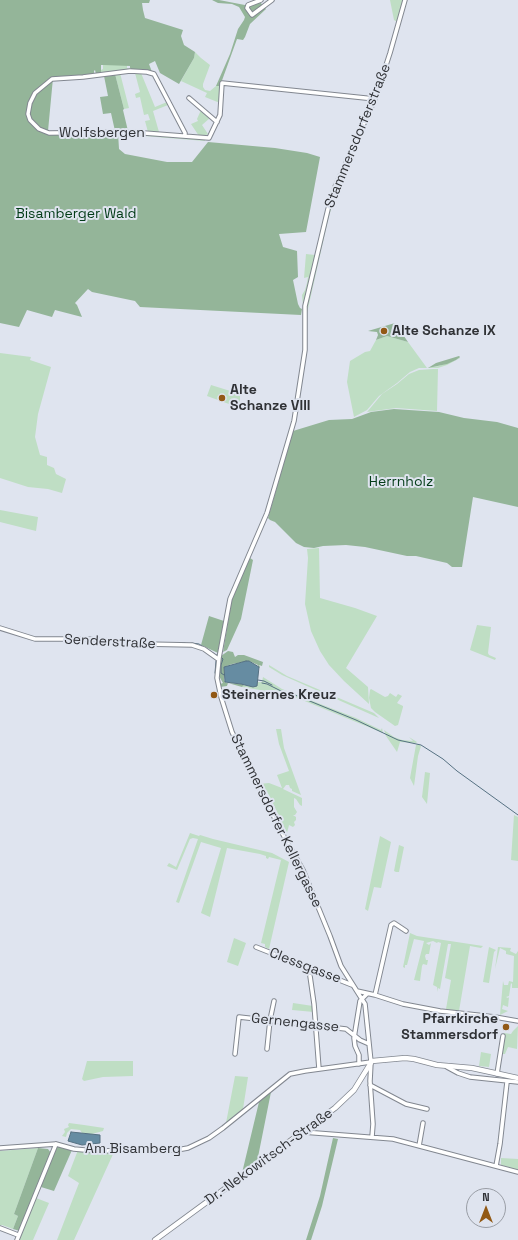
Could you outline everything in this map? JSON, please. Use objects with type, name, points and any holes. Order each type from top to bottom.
[{"type":"main road","points":[[371,1062],[406,1058],[518,1078]]},
{"type":"main road","name":"Dr.-Nekowitsch-Straße","points":[[155,1240],[335,1108],[354,1090],[371,1062]]},
{"type":"street","points":[[262,0],[248,5],[247,8],[252,15],[272,0]]},
{"type":"street","name":"Stammersdorferstraße","points":[[305,320],[307,297],[330,202],[335,187],[375,100],[405,0]]},
{"type":"street","name":"Wolfsbergen","points":[[185,136],[185,133],[154,74],[147,72],[130,71],[78,78],[52,79],[35,93],[30,103],[28,114],[30,120],[39,129],[49,133],[131,132],[209,138],[218,122],[221,110],[222,83],[375,100]]},
{"type":"street","points":[[189,98],[218,122]]},
{"type":"street","name":"Stammersdorfer Kellergasse","points":[[305,320],[305,350],[294,421],[267,513],[230,599],[219,657],[217,682],[232,732],[302,870],[330,936],[338,960],[353,986],[363,999]]},
{"type":"street","name":"Senderstraße","points":[[0,628],[35,639],[77,638],[192,645],[204,649],[219,657]]},
{"type":"street","points":[[375,995],[392,924],[394,923],[406,931]]},
{"type":"street","name":"Clessgasse","points":[[256,947],[353,986]]},
{"type":"street","points":[[310,976],[314,1004],[319,1069],[371,1062]]},
{"type":"street","name":"Clessgasse","points":[[357,991],[403,1004],[440,1011],[518,1021]]},
{"type":"street","points":[[359,1064],[358,1053],[354,1044],[358,1010],[360,1001],[368,994]]},
{"type":"street","points":[[363,999],[365,1004],[371,1062],[370,1083],[372,1097],[372,1137]]},
{"type":"street","points":[[267,1049],[270,1020],[274,1001]]},
{"type":"street","name":"Gernengasse","points":[[235,1054],[239,1017],[346,1029],[362,1042],[369,1044]]},
{"type":"street","points":[[497,1074],[503,1036]]},
{"type":"street","points":[[444,1065],[458,1073],[470,1077],[518,1082]]},
{"type":"street","name":"Am Bisamberg","points":[[0,1148],[56,1144],[74,1149],[95,1151],[177,1150],[188,1148],[209,1138],[223,1128],[290,1074],[319,1069]]},
{"type":"street","points":[[361,1080],[370,1083],[406,1104],[427,1109]]},
{"type":"street","points":[[496,1166],[507,1082]]},
{"type":"street","points":[[419,1146],[423,1123]]},
{"type":"street","points":[[303,1132],[397,1140],[518,1172]]},
{"type":"street","points":[[17,1240],[56,1144]]},
{"type":"street","points":[[0,1228],[18,1235]]},
{"type":"green space","name":"Bisamberger Wald","points":[[0,0],[150,0],[149,3],[142,3],[145,18],[183,30],[181,36],[184,45],[195,52],[194,58],[179,84],[160,73],[155,61],[149,64],[152,72],[132,70],[130,66],[101,65],[101,73],[96,74],[95,70],[94,75],[53,78],[48,131],[52,135],[118,133],[119,149],[125,154],[167,162],[192,162],[208,142],[275,148],[307,153],[320,157],[306,232],[279,234],[283,247],[297,251],[298,277],[293,280],[298,304],[302,309],[301,315],[140,307],[135,301],[92,292],[88,289],[75,303],[82,317],[55,310],[52,317],[27,310],[19,327],[0,323]]},
{"type":"green space","points":[[212,0],[250,6],[260,2],[266,9],[250,24],[243,40],[237,39],[220,86],[216,86],[230,54],[238,29],[245,17],[239,7],[232,4],[218,3]]},
{"type":"green space","points":[[390,0],[404,0],[397,22],[394,20]]},
{"type":"green space","points":[[195,52],[210,65],[203,87],[205,90],[210,91],[216,86],[220,86],[220,103],[205,97],[207,93],[181,81],[194,58]]},
{"type":"green space","points":[[103,65],[127,65],[127,68],[132,70],[101,73]]},
{"type":"green space","points":[[120,73],[129,108],[124,109],[115,74]]},
{"type":"green space","points":[[135,73],[141,73],[155,107],[167,102],[168,105],[153,111],[159,132],[148,132],[145,121],[150,120],[148,114],[144,115],[140,97],[136,98],[135,94],[140,92]]},
{"type":"green space","points":[[115,74],[128,131],[115,131],[111,113],[103,114],[100,97],[108,96],[104,76]]},
{"type":"green space","points":[[369,100],[372,101],[337,180],[305,305],[303,306],[302,295],[305,290],[308,277],[304,278],[306,254],[315,255],[331,190],[370,103]]},
{"type":"green space","points":[[201,110],[210,118],[202,125],[208,134],[204,136],[199,136],[191,124],[198,121],[197,119]]},
{"type":"green space","points":[[371,114],[335,195],[307,313],[306,306],[332,200],[342,175]]},
{"type":"green space","points":[[118,133],[205,139],[205,141],[144,136],[119,137]]},
{"type":"green space","name":"Alte Schanze IX","points":[[395,323],[408,342],[387,336],[376,340],[378,335],[377,332],[368,331]]},
{"type":"green space","points":[[387,336],[408,342],[427,368],[419,368],[410,372],[379,396],[367,410],[354,417],[347,382],[350,361],[365,352],[370,351],[376,340]]},
{"type":"green space","points":[[0,353],[31,357],[30,360],[51,367],[38,414],[35,437],[40,455],[47,457],[47,465],[54,468],[56,474],[66,479],[62,493],[48,489],[28,487],[0,478]]},
{"type":"green space","points":[[459,356],[460,357],[456,360],[447,364],[428,368],[436,363]]},
{"type":"green space","points":[[460,357],[460,358],[447,365],[438,368],[427,368],[439,366]]},
{"type":"green space","points":[[438,369],[437,411],[396,408],[367,412],[382,394],[409,374],[419,370]]},
{"type":"green space","points":[[211,385],[240,394],[240,408],[207,396]]},
{"type":"green space","name":"Herrnholz","points":[[394,409],[439,412],[464,418],[497,422],[518,428],[518,507],[473,497],[462,567],[452,567],[447,563],[365,547],[346,545],[314,548],[304,547],[296,543],[275,522],[268,518],[293,431],[329,420],[352,419],[371,412]]},
{"type":"green space","points":[[0,510],[38,517],[36,531],[0,522]]},
{"type":"green space","points":[[319,548],[320,598],[377,616],[346,668],[368,687],[369,704],[329,665],[320,651],[311,631],[305,604],[308,558],[307,549]]},
{"type":"green space","points":[[250,558],[253,560],[241,619],[227,650],[223,652],[232,598]]},
{"type":"green space","points":[[209,616],[224,621],[218,653],[201,645]]},
{"type":"green space","points":[[477,625],[491,627],[488,653],[496,658],[495,660],[470,650]]},
{"type":"green space","points":[[228,651],[233,652],[235,657],[238,655],[244,655],[263,662],[262,666],[259,665],[259,668],[258,665],[249,661],[224,667],[224,680],[228,683],[227,686],[220,687],[220,684],[223,683],[219,676],[221,656]]},
{"type":"green space","points":[[269,665],[287,676],[374,713],[379,718],[282,675],[269,667]]},
{"type":"green space","points":[[263,677],[282,689],[356,718],[381,730],[382,728],[383,733],[290,695],[242,687],[244,685],[256,687],[258,682],[262,682]]},
{"type":"green space","points":[[229,683],[241,684],[244,685],[242,687]]},
{"type":"green space","points":[[371,689],[385,697],[390,693],[396,697],[398,694],[402,696],[397,703],[403,706],[398,725],[395,726],[371,708],[369,698]]},
{"type":"green space","points":[[276,729],[281,729],[284,748],[301,795],[292,791],[289,785],[286,785],[283,789],[302,798],[302,806],[294,798],[294,807],[297,812],[293,815],[296,817],[294,822],[295,825],[293,827],[289,825],[287,833],[269,795],[265,789],[261,789],[259,784],[269,783],[282,788],[277,775],[289,771],[279,744]]},
{"type":"green space","points":[[384,730],[394,737],[402,740],[413,741],[409,737],[417,742],[400,742],[397,752],[386,736]]},
{"type":"green space","points":[[418,744],[421,746],[418,756],[414,786],[410,778],[416,745]]},
{"type":"green space","points":[[425,772],[430,773],[427,804],[422,797]]},
{"type":"green space","points":[[514,815],[518,817],[518,861],[511,860]]},
{"type":"green space","points":[[190,833],[272,853],[289,862],[269,949],[265,947],[265,944],[261,943],[281,860],[269,857],[268,859],[266,856],[260,854],[227,848],[210,917],[201,913],[221,848],[201,842],[179,903],[176,902],[198,839],[190,839],[177,870],[167,866],[169,863],[176,867]]},
{"type":"green space","points":[[380,836],[391,842],[381,888],[374,887],[368,911],[365,909]]},
{"type":"green space","points":[[399,845],[404,847],[399,872],[396,872],[394,871]]},
{"type":"green space","points":[[410,933],[417,936],[483,946],[481,948],[470,946],[459,1011],[446,1009],[451,980],[445,978],[451,944],[448,944],[440,989],[438,988],[438,992],[437,987],[433,985],[441,943],[433,941],[426,943],[429,945],[431,943],[429,954],[426,954],[425,956],[426,960],[428,960],[427,965],[423,964],[422,966],[420,981],[414,980],[424,941],[414,939],[407,965],[405,965],[405,968],[403,967]]},
{"type":"green space","points":[[234,938],[246,943],[238,966],[227,962]]},
{"type":"green space","points":[[489,947],[496,950],[494,952],[489,983],[483,982]]},
{"type":"green space","points":[[498,947],[511,948],[510,951],[516,954],[518,951],[518,988],[512,988],[511,983],[509,996],[506,997],[509,997],[508,1007],[503,1005],[502,1009],[508,1011],[500,1015],[503,981],[504,985],[508,985],[509,981],[513,982],[514,956],[506,954],[506,951],[500,948],[495,969]]},
{"type":"green space","points":[[293,1003],[313,1006],[314,1012],[292,1010]]},
{"type":"green space","points":[[518,1026],[517,1049],[508,1047],[505,1054],[501,1054],[504,1033],[511,1034]]},
{"type":"green space","points":[[481,1052],[491,1054],[489,1067],[479,1066]]},
{"type":"green space","points":[[87,1061],[133,1061],[133,1076],[103,1077],[84,1081],[82,1079]]},
{"type":"green space","points":[[235,1076],[248,1077],[243,1109],[226,1123]]},
{"type":"green space","points":[[271,1092],[257,1162],[242,1173],[259,1102]]},
{"type":"green space","points":[[69,1123],[104,1128],[103,1131],[92,1134],[82,1133],[80,1130],[71,1129],[67,1133],[66,1137],[62,1136],[65,1132],[64,1129],[69,1127]]},
{"type":"green space","points":[[333,1138],[338,1139],[322,1206],[311,1240],[306,1240],[320,1196]]},
{"type":"green space","points":[[56,1146],[72,1150],[54,1191],[41,1187]]},
{"type":"green space","points":[[38,1148],[14,1214],[18,1216],[13,1229],[2,1225],[0,1226],[0,1151]]},
{"type":"green space","points":[[38,1148],[48,1149],[51,1153],[20,1231],[13,1229],[18,1216],[14,1214]]},
{"type":"green space","points":[[78,1150],[114,1152],[74,1240],[57,1240],[79,1183],[68,1176]]},
{"type":"green space","points":[[501,1158],[518,1159],[518,1170],[501,1165]]},
{"type":"green space","points":[[36,1198],[49,1203],[33,1240],[18,1240]]},
{"type":"water","points":[[249,661],[259,667],[257,686],[253,687],[225,682],[224,667]]},
{"type":"water","points":[[71,1132],[100,1135],[100,1143],[82,1145],[68,1141]]},
{"type":"waterway","points":[[124,641],[157,643]]},
{"type":"waterway","points":[[178,643],[185,643]]},
{"type":"waterway","points":[[192,643],[199,644],[218,656]]},
{"type":"waterway","points":[[221,657],[223,659],[221,673],[224,675]]},
{"type":"waterway","points":[[215,673],[216,661]]},
{"type":"waterway","points":[[258,680],[272,685]]},
{"type":"waterway","points":[[262,683],[356,720],[398,740],[421,745],[443,759],[457,771],[518,815]]},
{"type":"place","name":"Alte Schanze IX","points":[[384,331]]},
{"type":"place","name":"Alte Schanze VIII","points":[[222,398]]},
{"type":"place","name":"Steinernes Kreuz","points":[[214,695]]},
{"type":"place","name":"Pfarrkirche Stammersdorf","points":[[506,1027]]}]
